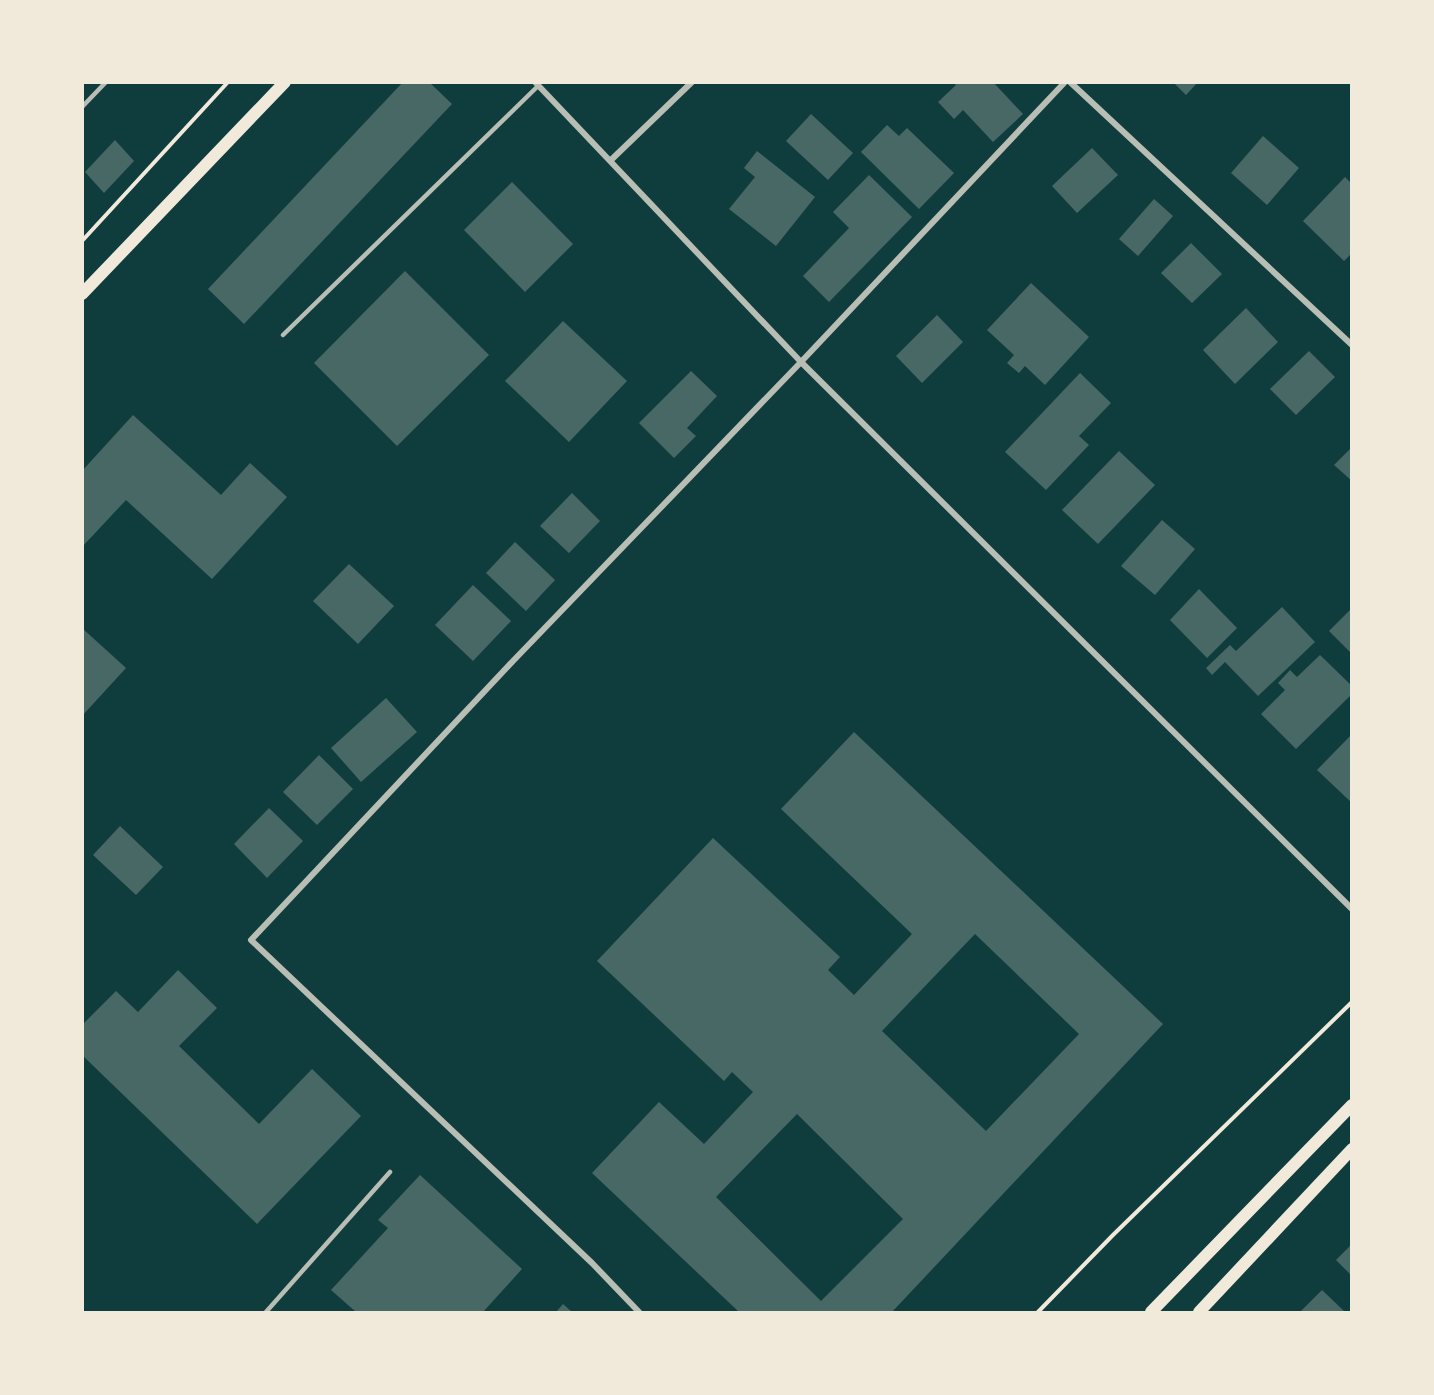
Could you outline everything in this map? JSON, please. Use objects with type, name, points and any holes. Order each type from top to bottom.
[{"type":"main road","points":[[82,294],[285,82]]},
{"type":"main road","points":[[1151,1312],[1352,1105]]},
{"type":"main road","points":[[1198,1312],[1352,1149]]},
{"type":"street","points":[[610,161],[692,82]]},
{"type":"street","points":[[639,1312],[583,1255],[250,940],[1065,82]]},
{"type":"street","points":[[1070,82],[1352,345]]},
{"type":"street","points":[[537,84],[801,362],[1352,909]]},
{"type":"lane","points":[[82,106],[106,82]]},
{"type":"lane","points":[[283,335],[537,84]]},
{"type":"lane","points":[[266,1312],[390,1172]]},
{"type":"path","points":[[82,241],[228,82]]},
{"type":"path","points":[[1038,1312],[1113,1235],[1352,1002]]},
{"type":"building","points":[[403,82],[429,82],[452,104],[244,324],[208,289]]},
{"type":"building","points":[[953,82],[993,82],[1023,114],[993,142],[963,110],[954,119],[938,102],[956,85]]},
{"type":"building","points":[[1173,82],[1198,82],[1186,95]]},
{"type":"building","points":[[811,114],[853,153],[828,180],[786,141]]},
{"type":"building","points":[[887,125],[899,136],[907,128],[954,173],[919,209],[861,152]]},
{"type":"building","points":[[1263,136],[1299,168],[1267,205],[1231,173]]},
{"type":"building","points":[[115,140],[134,161],[104,193],[85,172]]},
{"type":"building","points":[[1092,148],[1118,175],[1077,213],[1052,186]]},
{"type":"building","points":[[757,151],[815,197],[776,246],[729,209],[755,177],[744,168]]},
{"type":"building","points":[[869,175],[912,217],[829,302],[803,276],[849,228],[833,212]]},
{"type":"building","points":[[1345,177],[1352,184],[1352,253],[1344,261],[1303,221]]},
{"type":"building","points":[[512,182],[573,244],[525,292],[464,230]]},
{"type":"building","points":[[1154,199],[1173,216],[1138,256],[1119,239]]},
{"type":"building","points":[[1191,243],[1222,274],[1192,303],[1161,273]]},
{"type":"building","points":[[405,271],[489,355],[397,446],[314,363]]},
{"type":"building","points":[[1031,283],[1089,337],[1045,385],[1025,366],[1019,373],[1007,363],[1014,355],[987,330]]},
{"type":"building","points":[[1246,308],[1278,342],[1235,384],[1203,350]]},
{"type":"building","points":[[937,315],[963,342],[922,383],[896,356]]},
{"type":"building","points":[[563,321],[627,381],[569,442],[505,381]]},
{"type":"building","points":[[1309,351],[1335,377],[1296,415],[1270,389]]},
{"type":"building","points":[[691,371],[717,396],[687,428],[696,436],[674,458],[639,423]]},
{"type":"building","points":[[1080,373],[1111,403],[1079,436],[1089,445],[1046,490],[1005,452]]},
{"type":"building","points":[[133,415],[221,495],[250,463],[287,497],[212,579],[126,500],[82,547],[82,471]]},
{"type":"building","points":[[1352,447],[1352,481],[1334,465]]},
{"type":"building","points":[[1119,451],[1155,485],[1098,544],[1062,510]]},
{"type":"building","points":[[572,493],[600,521],[569,553],[540,526]]},
{"type":"building","points":[[1162,520],[1195,549],[1155,595],[1121,566]]},
{"type":"building","points":[[515,542],[555,580],[526,611],[486,573]]},
{"type":"building","points":[[349,564],[394,606],[358,644],[313,601]]},
{"type":"building","points":[[473,585],[511,621],[473,661],[435,625]]},
{"type":"building","points":[[1199,589],[1237,628],[1207,658],[1170,620]]},
{"type":"building","points":[[1282,607],[1315,642],[1258,696],[1225,662],[1212,675],[1206,668],[1230,645],[1236,651]]},
{"type":"building","points":[[1352,608],[1352,654],[1329,631]]},
{"type":"building","points":[[82,628],[126,668],[82,716]]},
{"type":"building","points":[[1320,655],[1352,686],[1352,694],[1296,749],[1261,714],[1285,690],[1278,683],[1290,670],[1297,677]]},
{"type":"building","points":[[386,698],[417,732],[361,782],[331,748]]},
{"type":"building","points":[[854,732],[1163,1024],[892,1312],[739,1312],[592,1173],[659,1102],[704,1144],[753,1092],[732,1072],[724,1081],[597,961],[713,838],[840,957],[828,970],[854,995],[912,934],[781,809]],"holes":[[[975,934],[1079,1034],[986,1131],[882,1031]],[[797,1114],[903,1219],[821,1301],[716,1197]]]},
{"type":"building","points":[[1352,734],[1352,803],[1317,770]]},
{"type":"building","points":[[319,755],[353,789],[317,825],[283,792]]},
{"type":"building","points":[[269,808],[303,841],[267,878],[234,844]]},
{"type":"building","points":[[120,826],[163,867],[136,895],[93,855]]},
{"type":"building","points":[[178,970],[217,1008],[179,1046],[259,1124],[312,1069],[361,1116],[257,1224],[82,1055],[82,1025],[116,991],[138,1012]]},
{"type":"building","points":[[420,1175],[522,1269],[483,1312],[356,1312],[331,1290],[388,1228],[378,1220]]},
{"type":"building","points":[[1352,1244],[1352,1276],[1336,1260]]},
{"type":"building","points":[[1322,1290],[1345,1312],[1300,1312]]},
{"type":"building","points":[[563,1304],[572,1312],[556,1312]]}]
